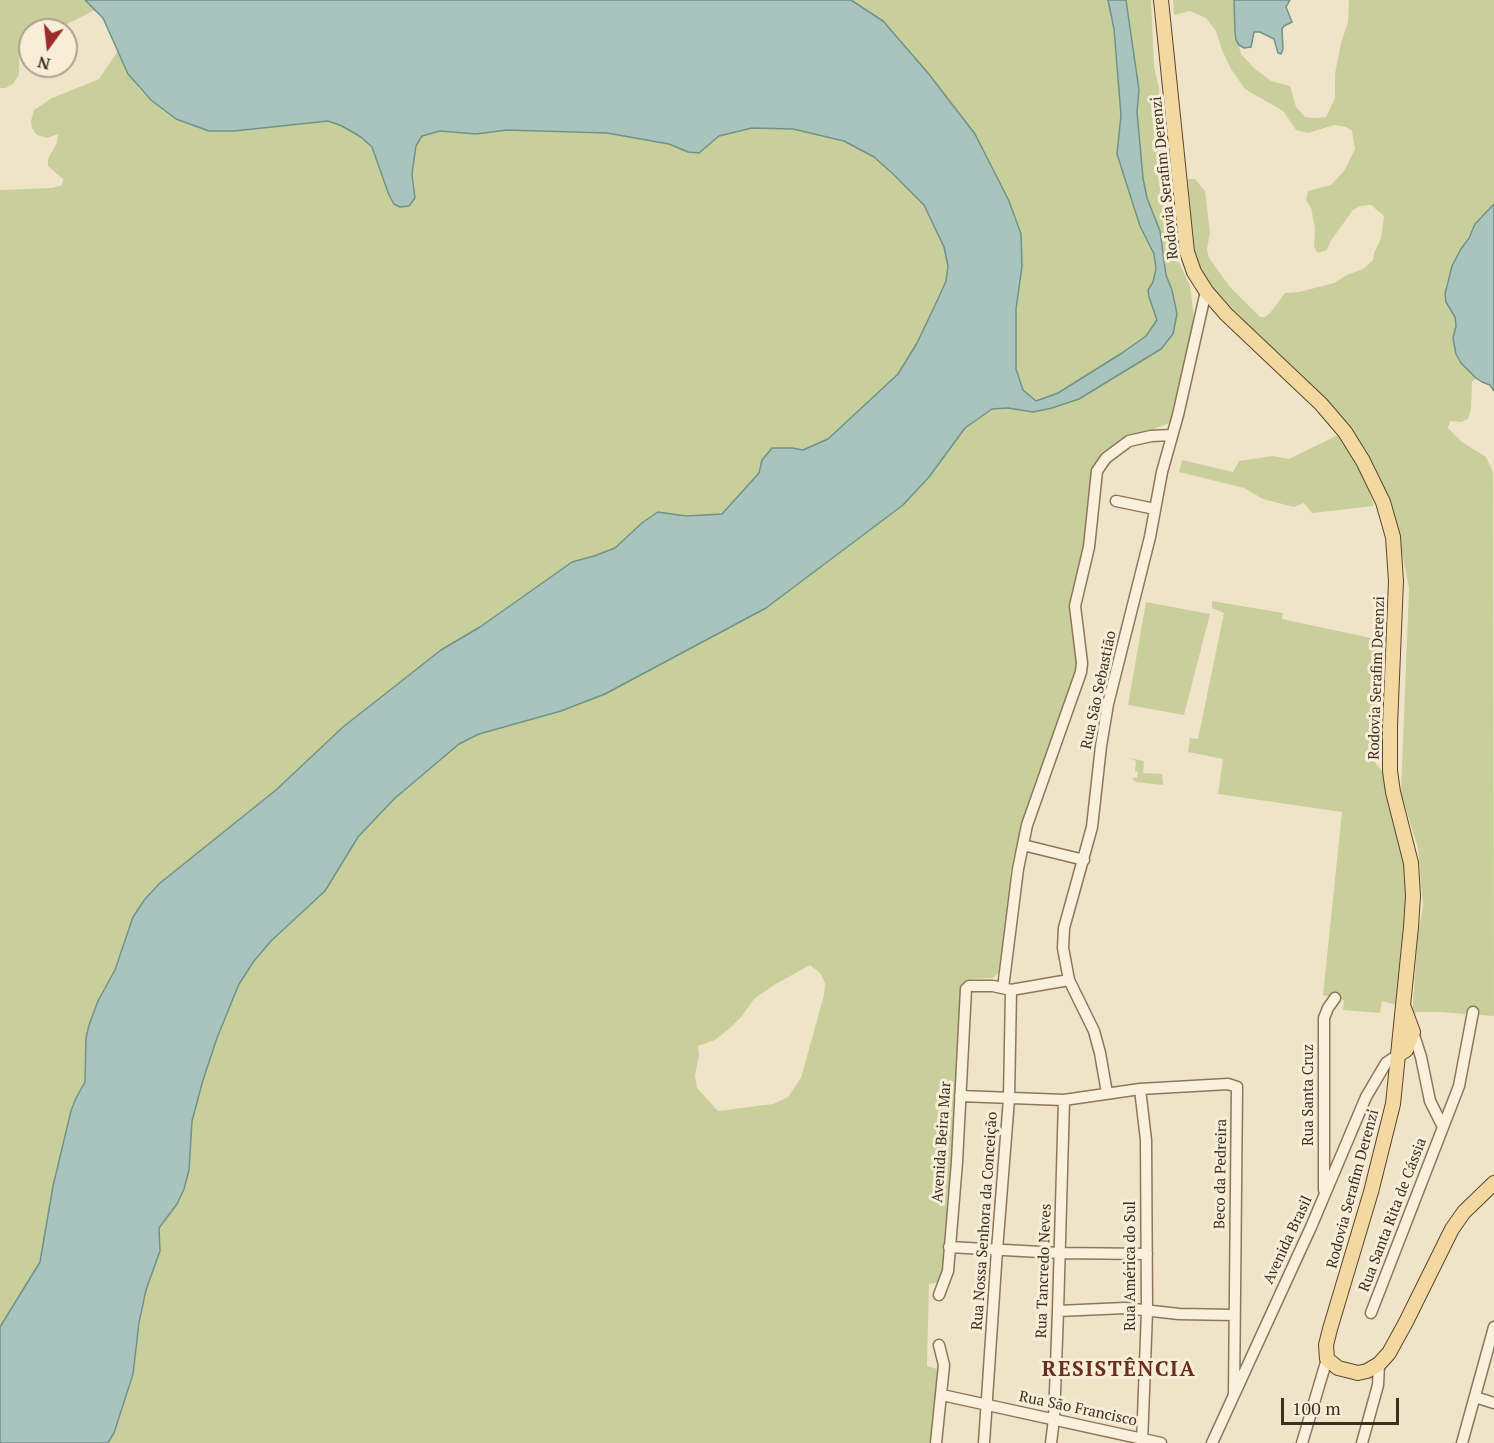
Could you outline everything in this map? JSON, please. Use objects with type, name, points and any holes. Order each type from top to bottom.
[{"type":"main road","name":"Rodovia Serafim Derenzi","points":[[1161,0],[1177,136],[1187,252],[1194,272],[1206,291],[1226,314],[1321,404],[1345,432],[1383,502],[1394,537],[1396,581],[1390,771],[1411,862],[1413,896],[1402,1003],[1402,1052],[1385,1142],[1330,1329],[1326,1345],[1327,1359]]},
{"type":"main road","points":[[1402,1003],[1413,1032],[1402,1052]]},
{"type":"main road","points":[[1327,1359],[1338,1368],[1358,1373],[1379,1364],[1389,1353],[1406,1322],[1452,1229],[1484,1190],[1494,1183]]},
{"type":"street","name":"Rua São Sebastião","points":[[1107,1093],[1094,1031],[1069,980],[1063,948],[1064,928],[1092,827],[1108,704],[1150,537],[1162,472],[1206,291]]},
{"type":"street","points":[[1069,980],[1007,989],[1018,869],[1027,825],[1081,672],[1082,663],[1075,606],[1089,547],[1097,471],[1106,458],[1129,441],[1151,436],[1172,435]]},
{"type":"street","points":[[1116,501],[1155,509]]},
{"type":"street","points":[[1023,845],[1084,860]]},
{"type":"street","name":"Avenida Beira Mar","points":[[939,1295],[948,1271],[965,990],[969,986],[1007,989]]},
{"type":"street","name":"Rua Nossa Senhora da Conceição","points":[[984,1443],[1010,1098],[1007,989]]},
{"type":"street","name":"Rua Santa Cruz","points":[[1325,1195],[1324,1018],[1335,998]]},
{"type":"street","name":"Rua Santa Rita de Cássia","points":[[1371,1313],[1459,1086],[1473,1012]]},
{"type":"street","name":"Rua Santa Rita de Cássia","points":[[1413,1032],[1430,1101],[1443,1127]]},
{"type":"street","points":[[1402,1052],[1423,1066]]},
{"type":"street","name":"Avenida Brasil","points":[[1212,1443],[1325,1195],[1366,1097],[1386,1063],[1402,1052]]},
{"type":"street","name":"Beco da Pedreira","points":[[960,1096],[1064,1100],[1140,1089],[1228,1084],[1237,1087],[1234,1394]]},
{"type":"street","name":"Rua América do Sul","points":[[1140,1089],[1146,1140],[1147,1254],[1142,1441]]},
{"type":"street","name":"Rua Tancredo Neves","points":[[1051,1443],[1054,1419],[1064,1100]]},
{"type":"street","points":[[949,1247],[1059,1253],[1147,1254]]},
{"type":"street","points":[[1058,1311],[1125,1308],[1234,1315]]},
{"type":"street","points":[[1462,1443],[1494,1327]]},
{"type":"street","points":[[936,1443],[944,1365],[939,1344]]},
{"type":"street","points":[[1302,1443],[1327,1359]]},
{"type":"street","points":[[1362,1443],[1378,1385],[1379,1364]]},
{"type":"street","name":"Rua São Francisco","points":[[942,1395],[1142,1441],[1161,1443]]},
{"type":"street","points":[[1475,1397],[1494,1403]]},
{"type":"green space","points":[[0,0],[85,0],[95,10],[78,18],[18,18],[18,76],[13,84],[0,88]]},
{"type":"green space","points":[[851,0],[1108,0],[1114,29],[1121,115],[1117,154],[1140,226],[1154,254],[1156,269],[1153,282],[1148,290],[1157,320],[1146,336],[1058,393],[1036,401],[1023,390],[1016,369],[1016,309],[990,167],[975,134],[883,21]]},
{"type":"green space","points":[[1126,0],[1151,0],[1154,66],[1159,88],[1169,221],[1178,260],[1190,286],[1195,326],[1177,417],[1167,424],[1121,441],[1102,452],[1088,501],[1086,536],[1073,594],[1078,666],[1026,812],[1023,830],[1013,858],[1010,874],[1012,901],[1001,970],[993,978],[970,979],[964,991],[962,1060],[944,1281],[929,1284],[927,1366],[937,1369],[932,1443],[108,1443],[114,1433],[127,1395],[146,1290],[160,1251],[159,1228],[189,1170],[192,1121],[203,1080],[239,984],[254,961],[271,941],[325,891],[358,837],[394,799],[459,744],[479,734],[561,711],[605,694],[766,608],[903,505],[929,477],[965,428],[992,409],[1008,408],[1033,412],[1079,399],[1161,349],[1172,290],[1166,275],[1160,231],[1147,198],[1143,178],[1137,112],[1139,90]],"holes":[[[810,965],[820,973],[825,983],[824,995],[801,1078],[788,1097],[773,1104],[718,1111],[697,1088],[695,1075],[699,1056],[698,1046],[715,1040],[730,1028],[754,999],[774,985]]]},
{"type":"green space","points":[[1173,0],[1234,0],[1235,32],[1241,54],[1271,81],[1290,86],[1296,107],[1305,117],[1315,118],[1326,117],[1335,98],[1335,74],[1348,22],[1349,0],[1494,0],[1494,204],[1475,224],[1452,266],[1446,285],[1446,302],[1455,317],[1456,326],[1453,338],[1456,354],[1476,378],[1472,382],[1471,409],[1468,419],[1461,422],[1450,421],[1448,428],[1462,442],[1486,457],[1493,472],[1494,1016],[1417,1012],[1412,1016],[1418,933],[1423,907],[1418,848],[1401,793],[1409,588],[1398,532],[1385,492],[1359,440],[1338,413],[1303,376],[1248,326],[1205,278],[1198,266],[1193,244],[1188,179],[1195,179],[1205,191],[1210,233],[1207,249],[1209,258],[1230,287],[1260,317],[1265,317],[1270,313],[1285,293],[1299,292],[1334,283],[1363,269],[1373,260],[1381,239],[1384,216],[1371,205],[1360,206],[1353,210],[1330,242],[1327,250],[1318,253],[1314,247],[1315,228],[1311,208],[1306,200],[1308,191],[1331,185],[1344,171],[1355,149],[1352,131],[1346,127],[1334,125],[1308,133],[1296,130],[1283,111],[1245,89],[1231,69],[1216,31],[1206,18],[1190,11],[1174,15]]},
{"type":"green space","points":[[118,51],[128,74],[141,91],[176,119],[209,131],[234,131],[328,121],[343,126],[361,137],[372,147],[379,164],[415,189],[412,174],[416,146],[422,136],[441,131],[476,134],[507,130],[607,133],[669,144],[688,152],[719,136],[752,128],[793,129],[844,141],[874,157],[924,205],[944,247],[948,266],[946,281],[938,299],[917,343],[898,374],[828,439],[803,450],[792,448],[762,460],[759,473],[722,514],[686,516],[658,512],[615,548],[572,562],[480,627],[441,650],[343,727],[276,790],[160,883],[145,899],[133,917],[115,970],[98,1001],[86,1038],[85,1082],[71,1111],[53,1186],[40,1262],[0,1327],[0,190],[52,188],[62,185],[63,179],[48,166],[48,159],[57,143],[58,134],[47,138],[37,135],[32,128],[31,121],[34,110],[52,98],[99,79]]},
{"type":"green space","points":[[1338,435],[1351,452],[1364,477],[1374,506],[1312,513],[1304,503],[1294,507],[1263,499],[1244,488],[1179,472],[1182,460],[1233,472],[1239,461],[1273,456],[1289,459]]},
{"type":"green space","points":[[1212,601],[1283,613],[1282,619],[1385,641],[1383,720],[1370,745],[1370,756],[1385,775],[1407,865],[1410,901],[1397,1005],[1382,1001],[1380,1013],[1343,1010],[1344,1000],[1323,995],[1342,812],[1218,794],[1223,759],[1188,752],[1190,738],[1198,739],[1224,613],[1212,608]]},
{"type":"green space","points":[[1146,602],[1210,614],[1184,715],[1128,705]]},
{"type":"green space","points":[[1129,758],[1144,761],[1143,773],[1162,774],[1163,785],[1136,782],[1132,778],[1137,778],[1136,761]]},
{"type":"water","points":[[85,0],[851,0],[883,21],[928,73],[975,134],[1009,201],[1021,234],[1022,266],[1016,309],[1016,369],[1023,390],[1036,401],[1058,393],[1122,353],[1146,336],[1157,320],[1148,290],[1153,282],[1156,269],[1154,254],[1140,226],[1117,154],[1121,115],[1114,29],[1108,0],[1126,0],[1139,90],[1137,112],[1143,178],[1147,198],[1160,231],[1166,275],[1177,314],[1173,334],[1161,349],[1079,399],[1033,412],[1008,408],[992,409],[965,428],[929,477],[903,505],[766,608],[605,694],[561,711],[479,734],[459,744],[394,799],[358,837],[325,891],[271,941],[239,984],[217,1038],[192,1121],[189,1170],[184,1189],[177,1204],[159,1228],[160,1251],[146,1290],[139,1323],[133,1374],[114,1433],[108,1443],[0,1443],[0,1327],[40,1262],[53,1186],[71,1111],[85,1082],[86,1038],[89,1025],[98,1001],[115,970],[133,917],[145,899],[160,883],[276,790],[343,727],[441,650],[480,627],[572,562],[615,548],[643,522],[658,512],[686,516],[722,514],[759,473],[762,460],[772,448],[803,450],[828,439],[898,374],[917,343],[938,299],[946,281],[948,266],[944,247],[924,205],[874,157],[844,141],[793,129],[752,128],[719,136],[699,153],[688,152],[669,144],[607,133],[507,130],[476,134],[440,131],[422,136],[416,146],[412,174],[415,198],[409,206],[400,207],[394,204],[389,195],[372,147],[361,137],[342,126],[328,121],[234,131],[209,131],[176,119],[151,100],[128,74],[103,18]]},
{"type":"water","points":[[1234,0],[1290,0],[1286,7],[1292,22],[1282,29],[1281,54],[1278,53],[1274,39],[1260,32],[1254,32],[1251,47],[1244,48],[1239,45],[1235,32]]},
{"type":"water","points":[[1494,204],[1494,391],[1490,385],[1476,378],[1461,363],[1456,354],[1453,338],[1456,326],[1455,317],[1446,302],[1445,294],[1452,266],[1461,249],[1475,224]]},
{"type":"district","name":"RESISTÊNCIA","points":[[1119,1370]]}]
